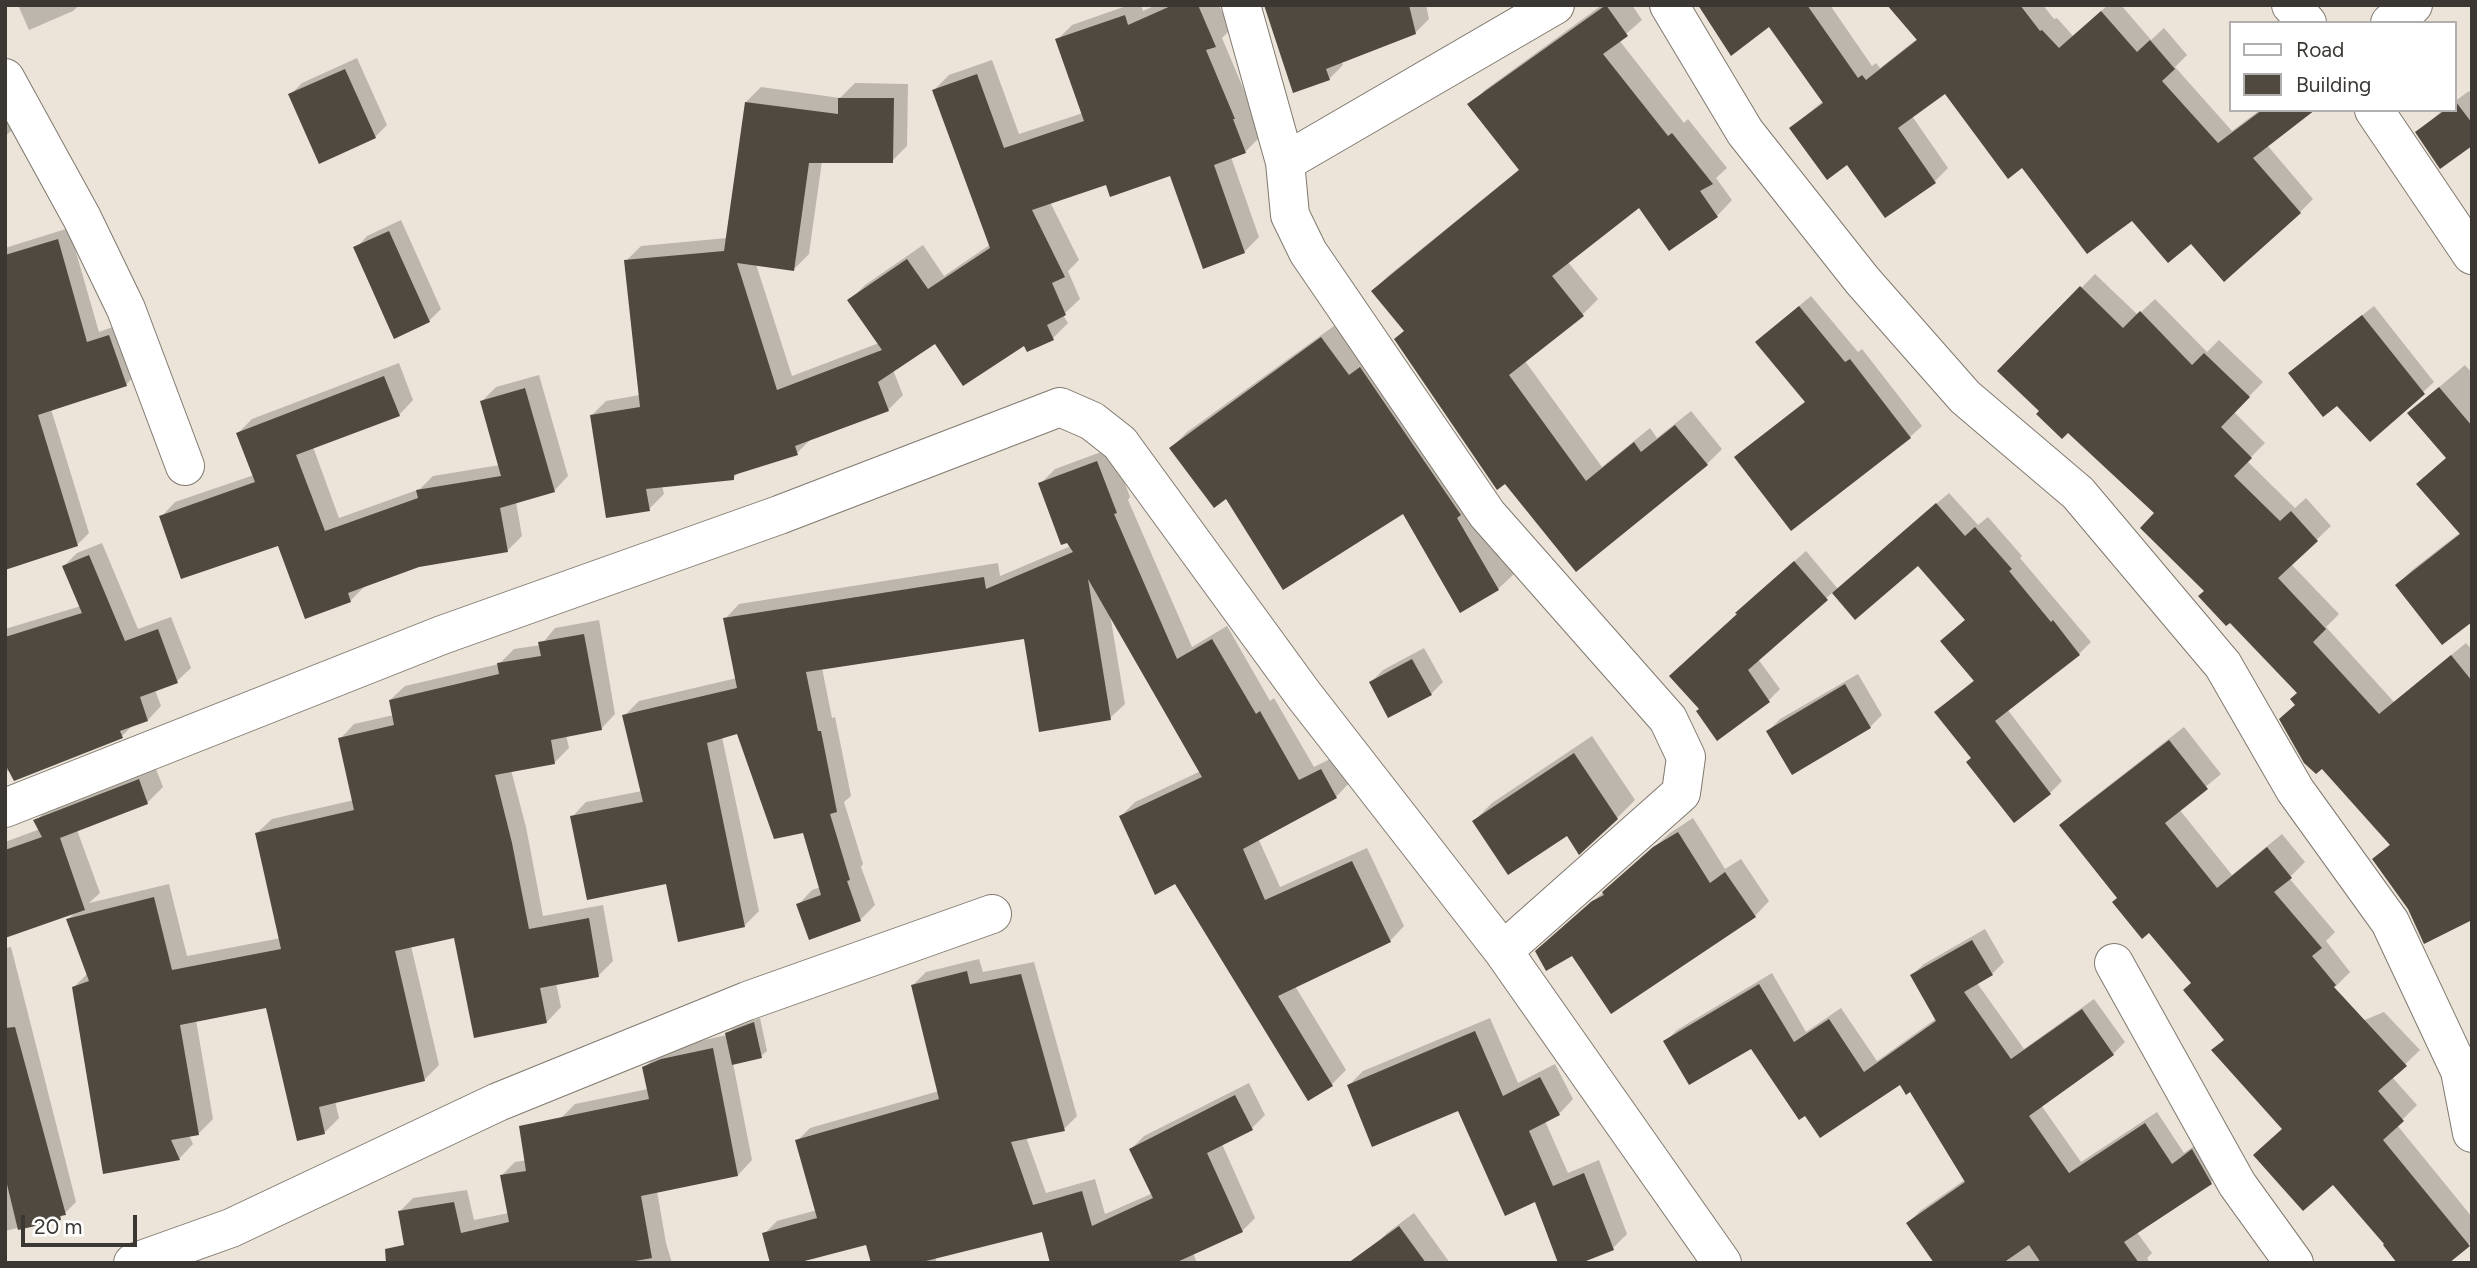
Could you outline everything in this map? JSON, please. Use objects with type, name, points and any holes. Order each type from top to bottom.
[{"type":"street","points":[[1241,5],[1284,162],[1290,215],[1308,253],[1487,514],[1668,719],[1686,757],[1681,793],[1503,951]]},
{"type":"street","points":[[1284,162],[1555,5]]},
{"type":"street","points":[[1669,5],[1745,132],[1862,280],[1965,397],[2078,493],[2223,665],[2295,790],[2390,922],[2460,1072],[2472,1133]]},
{"type":"street","points":[[2291,5],[2305,21]]},
{"type":"street","points":[[2393,21],[2413,5]]},
{"type":"street","points":[[5,78],[82,218],[126,309],[185,466]]},
{"type":"street","points":[[2375,112],[2472,255]]},
{"type":"street","points":[[5,808],[442,635],[779,515],[1060,407],[1091,421],[1120,443],[1303,694],[1503,951],[1722,1263]]},
{"type":"street","points":[[133,1263],[231,1228],[498,1102],[747,1001],[992,914]]},
{"type":"street","points":[[2114,963],[2236,1184],[2294,1263]]},
{"type":"building","points":[[1173,5],[1198,5],[1216,47],[1206,50],[1246,153],[1214,165],[1245,253],[1203,269],[1170,176],[1110,197],[1106,185],[1032,210],[1065,277],[1052,283],[1066,315],[1047,325],[1054,340],[1027,352],[1024,346],[963,386],[935,344],[878,382],[889,411],[795,446],[798,455],[734,475],[734,480],[646,489],[650,511],[606,518],[590,415],[640,407],[624,260],[724,251],[745,102],[838,114],[838,98],[894,98],[893,163],[809,163],[794,271],[737,263],[777,390],[882,350],[847,300],[907,259],[928,289],[990,248],[932,90],[977,74],[1004,148],[1084,121],[1055,39],[1125,15],[1128,25]]},
{"type":"building","points":[[1264,5],[1409,5],[1416,34],[1326,69],[1330,80],[1293,93]]},
{"type":"building","points":[[1606,5],[1628,36],[1603,54],[1668,136],[1672,133],[1713,184],[1700,191],[1718,217],[1669,251],[1639,208],[1552,276],[1584,316],[1509,375],[1586,481],[1634,442],[1641,452],[1675,425],[1708,465],[1576,572],[1505,484],[1497,490],[1394,339],[1404,331],[1371,291],[1519,170],[1467,104]]},
{"type":"building","points":[[1698,5],[1807,5],[1858,78],[1862,75],[1866,80],[1917,40],[1887,5],[2020,5],[2040,31],[2059,48],[2101,11],[2137,52],[2150,40],[2175,69],[2162,81],[2218,143],[2259,112],[2312,112],[2253,158],[2301,213],[2224,282],[2191,244],[2168,263],[2132,221],[2087,254],[2022,168],[2008,179],[1945,94],[1898,128],[1936,183],[1885,218],[1847,165],[1827,180],[1789,128],[1823,103],[1769,27],[1731,56]]},
{"type":"building","points":[[345,69],[376,138],[319,164],[288,94]]},
{"type":"building","points":[[2456,102],[2472,123],[2472,146],[2440,169],[2415,132],[2442,112],[2456,112]]},
{"type":"building","points":[[389,231],[430,322],[394,339],[353,247]]},
{"type":"building","points":[[58,239],[87,342],[109,335],[127,386],[38,415],[78,546],[5,570],[5,255]]},
{"type":"building","points":[[2080,286],[2123,328],[2140,311],[2192,365],[2204,353],[2250,397],[2221,427],[2252,458],[2234,476],[2280,521],[2291,511],[2318,541],[2278,578],[2326,629],[2313,642],[2379,714],[2451,655],[2472,681],[2472,920],[2424,944],[2408,909],[2372,859],[2390,845],[2322,769],[2316,774],[2304,763],[2279,719],[2295,705],[2290,699],[2297,693],[2230,623],[2226,626],[2198,596],[2204,591],[2140,528],[2154,513],[2068,433],[2062,439],[2036,414],[2039,411],[1997,371]]},
{"type":"building","points":[[1799,306],[1845,362],[1850,359],[1911,438],[1791,531],[1734,457],[1805,402],[1755,342]]},
{"type":"building","points":[[2362,315],[2425,394],[2370,442],[2337,406],[2323,417],[2288,373]]},
{"type":"building","points":[[1321,337],[1349,375],[1360,367],[1461,515],[1457,518],[1499,590],[1460,613],[1403,514],[1283,590],[1226,499],[1214,508],[1169,448]]},
{"type":"building","points":[[384,376],[400,416],[296,455],[325,531],[418,498],[416,490],[501,476],[480,401],[525,388],[555,492],[500,508],[508,552],[419,567],[348,593],[351,602],[305,619],[278,546],[181,579],[159,516],[255,482],[236,433]]},
{"type":"building","points":[[2439,387],[2472,426],[2472,622],[2442,645],[2395,585],[2460,534],[2416,484],[2446,458],[2407,413]]},
{"type":"building","points":[[1097,461],[1117,513],[1114,514],[1177,659],[1212,639],[1256,714],[1260,711],[1299,780],[1321,769],[1337,798],[1243,849],[1265,900],[1352,861],[1391,942],[1278,996],[1333,1086],[1308,1101],[1175,884],[1155,895],[1119,816],[1202,777],[1088,579],[1111,720],[1039,732],[1024,639],[806,672],[837,812],[830,814],[850,880],[847,881],[861,921],[809,940],[796,904],[821,895],[803,833],[774,839],[737,734],[707,743],[745,927],[678,942],[666,884],[587,900],[570,816],[643,802],[622,715],[737,688],[723,618],[984,577],[986,589],[1073,552],[1067,543],[1061,545],[1038,483]]},
{"type":"building","points":[[1936,503],[1965,536],[1975,527],[2080,655],[1995,721],[2051,794],[2014,823],[1966,762],[1971,758],[1934,712],[1974,681],[1940,641],[1965,620],[1918,566],[1855,620],[1832,593]]},
{"type":"building","points":[[89,555],[125,641],[158,629],[178,683],[140,697],[148,721],[120,731],[123,738],[14,781],[5,764],[5,637],[82,613],[62,566]]},
{"type":"building","points":[[1794,561],[1828,600],[1748,670],[1770,702],[1717,741],[1696,711],[1699,709],[1669,676]]},
{"type":"building","points":[[584,634],[602,730],[551,740],[555,764],[495,775],[529,929],[589,918],[599,977],[540,988],[547,1023],[474,1038],[454,938],[395,951],[425,1081],[319,1107],[325,1134],[297,1141],[266,1008],[180,1025],[199,1135],[171,1140],[180,1160],[103,1174],[72,987],[89,981],[66,919],[154,897],[172,970],[281,949],[255,833],[354,810],[338,738],[394,725],[389,700],[499,674],[497,663],[541,656],[538,642]]},
{"type":"building","points":[[1412,659],[1432,695],[1388,718],[1369,682]]},
{"type":"building","points":[[1845,684],[1871,728],[1792,775],[1766,731]]},
{"type":"building","points":[[2169,740],[2208,789],[2165,823],[2217,888],[2267,847],[2292,878],[2274,892],[2322,948],[2312,956],[2336,985],[2334,987],[2407,1066],[2378,1091],[2404,1121],[2383,1140],[2470,1246],[2449,1263],[2397,1263],[2333,1185],[2303,1211],[2253,1155],[2282,1129],[2211,1050],[2224,1040],[2183,990],[2191,983],[2149,933],[2142,939],[2112,902],[2117,898],[2059,825]]},
{"type":"building","points":[[1574,753],[1618,819],[1579,855],[1567,836],[1508,875],[1472,821]]},
{"type":"building","points":[[139,779],[148,804],[60,838],[85,910],[5,938],[5,850],[42,837],[33,820]]},
{"type":"building","points":[[1678,832],[1710,883],[1725,872],[1756,917],[1611,1014],[1572,956],[1546,971],[1535,951],[1592,901],[1604,895],[1602,892],[1653,847]]},
{"type":"building","points":[[1972,940],[1993,975],[1964,992],[2011,1059],[2082,1009],[2114,1055],[2029,1116],[2069,1173],[2145,1123],[2172,1164],[2192,1149],[2212,1184],[2124,1242],[2139,1263],[2041,1263],[2029,1245],[2003,1263],[1934,1263],[1906,1223],[1965,1182],[1910,1092],[1906,1095],[1900,1085],[1820,1138],[1805,1116],[1799,1120],[1751,1049],[1689,1085],[1663,1041],[1759,984],[1794,1042],[1829,1019],[1864,1072],[1936,1021],[1910,975]]},
{"type":"building","points":[[967,971],[970,984],[1021,974],[1065,1131],[1011,1142],[1033,1205],[1082,1191],[1092,1226],[1153,1198],[1129,1149],[1235,1095],[1253,1130],[1207,1153],[1243,1232],[1175,1263],[1050,1263],[1042,1232],[918,1263],[871,1263],[866,1245],[797,1263],[770,1263],[762,1233],[817,1218],[795,1140],[939,1099],[911,985]]},
{"type":"building","points":[[754,1022],[762,1058],[732,1065],[725,1033]]},
{"type":"building","points":[[15,1027],[66,1215],[60,1216],[61,1220],[18,1230],[5,1176],[5,1028]]},
{"type":"building","points":[[1475,1031],[1503,1096],[1540,1077],[1560,1115],[1529,1131],[1553,1186],[1584,1173],[1614,1250],[1581,1263],[1558,1263],[1535,1202],[1505,1216],[1458,1111],[1372,1147],[1347,1085]]},
{"type":"building","points":[[713,1048],[738,1176],[641,1196],[652,1258],[624,1263],[386,1263],[385,1249],[404,1245],[398,1211],[454,1202],[461,1233],[509,1222],[500,1175],[526,1171],[519,1126],[649,1099],[642,1067],[661,1059]]},
{"type":"building","points":[[1399,1226],[1426,1263],[1348,1263]]}]
